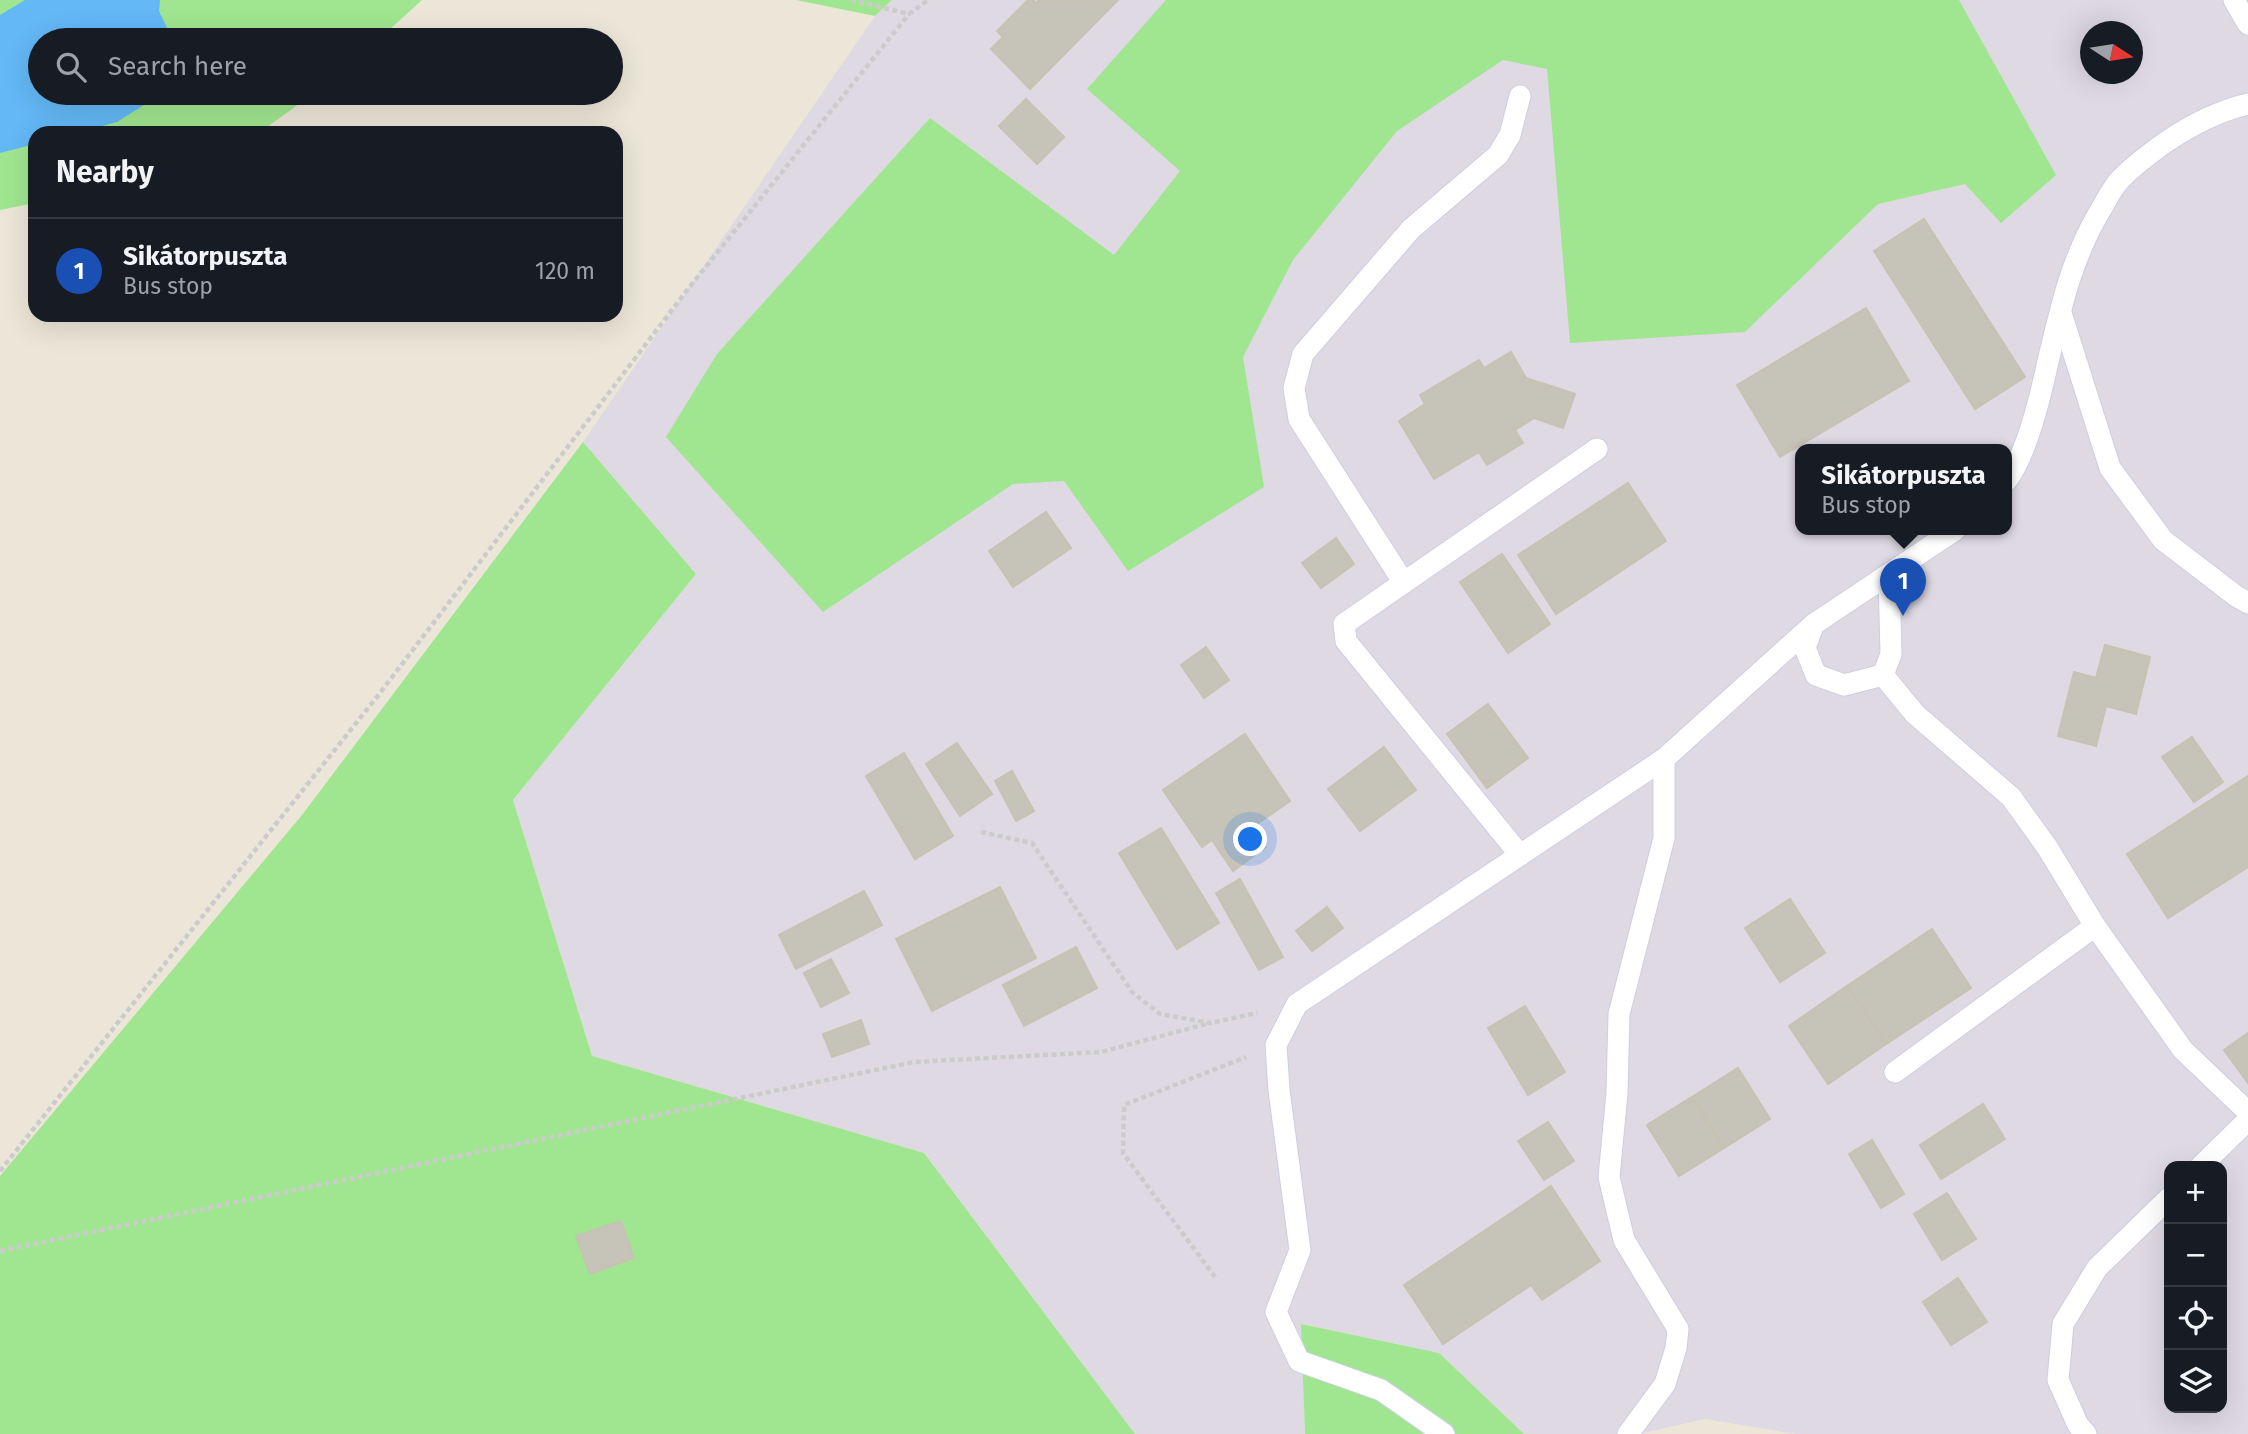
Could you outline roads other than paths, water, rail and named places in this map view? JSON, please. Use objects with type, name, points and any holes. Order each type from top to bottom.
[{"type":"lane","points":[[2234,0],[2248,24]]},
{"type":"lane","points":[[1404,583],[1298,418],[1294,388],[1303,355],[1411,229],[1498,155],[1510,135],[1520,96]]},
{"type":"lane","points":[[2012,474],[2039,404],[2060,311],[2078,253],[2095,217],[2117,184],[2142,159],[2183,130],[2231,108],[2248,104]]},
{"type":"lane","points":[[2060,311],[2110,468],[2163,540],[2235,596],[2248,603]]},
{"type":"lane","points":[[1520,855],[1346,641],[1344,624],[1597,449]]},
{"type":"lane","points":[[1444,1434],[1381,1390],[1299,1361],[1276,1312],[1300,1250],[1279,1090],[1276,1045],[1297,1004],[1664,759],[1814,624],[1947,535]]},
{"type":"lane","points":[[1883,675],[1891,654],[1889,573]]},
{"type":"lane","points":[[1814,624],[1805,648],[1816,675],[1844,685],[1883,675]]},
{"type":"lane","points":[[1883,675],[1915,715],[2011,797],[2047,846],[2095,926],[2183,1050],[2248,1112]]},
{"type":"lane","points":[[1628,1434],[1665,1384],[1676,1348],[1678,1329],[1624,1240],[1609,1177],[1617,1093],[1619,1014],[1664,838],[1664,759]]},
{"type":"lane","points":[[1895,1072],[2095,926]]},
{"type":"lane","points":[[2206,1161],[2248,1120]]},
{"type":"lane","points":[[2086,1434],[2078,1425],[2058,1380],[2063,1324],[2097,1268],[2164,1203]]},
{"type":"water","points":[[25,0],[160,0],[159,11],[167,28],[28,28],[28,105],[144,105],[117,122],[102,126],[28,126],[28,146],[0,153],[0,15]]},
{"type":"place","name":"Sikátorpuszta","points":[[1903,616]]}]
